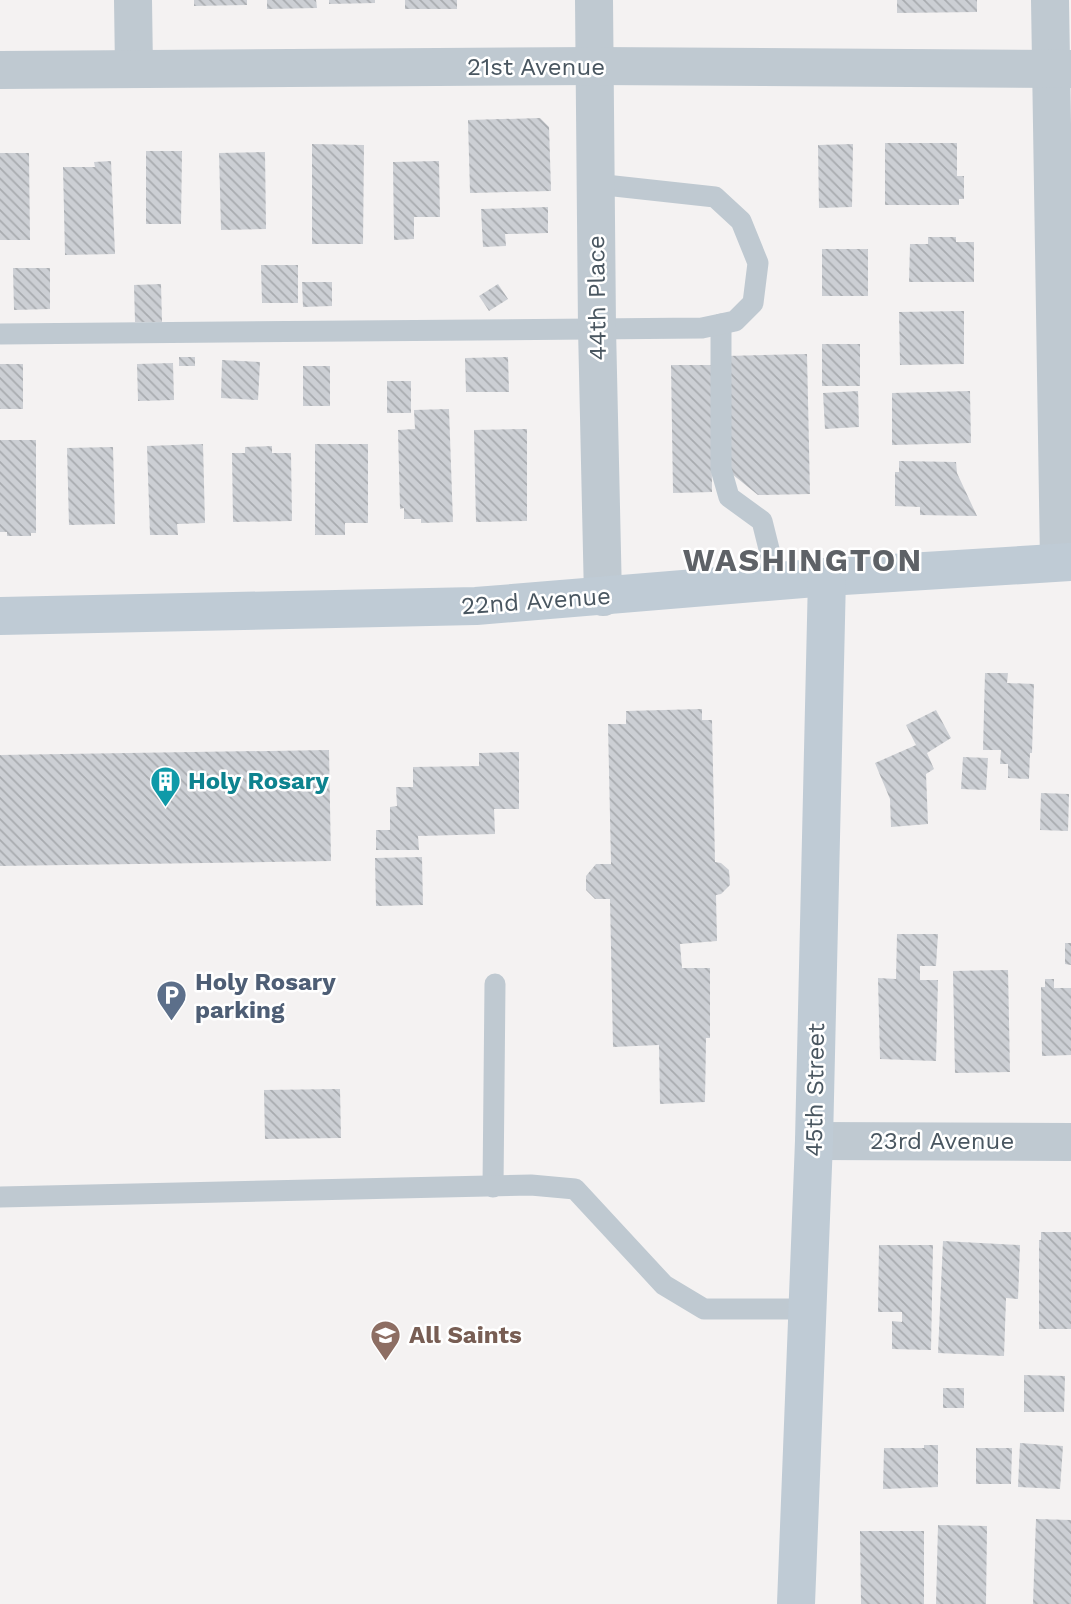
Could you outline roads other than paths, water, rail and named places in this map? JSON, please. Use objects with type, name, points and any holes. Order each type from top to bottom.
[{"type":"street","points":[[133,0],[134,69]]},
{"type":"street","name":"44th Place","points":[[594,0],[603,597]]},
{"type":"street","points":[[1050,0],[1061,69],[1065,561]]},
{"type":"street","name":"21st Avenue","points":[[0,69],[595,66],[1061,69]]},
{"type":"street","name":"22nd Avenue","points":[[0,617],[476,606],[827,577],[1065,561]]},
{"type":"street","name":"45th Street","points":[[796,1604],[814,1141],[827,577]]},
{"type":"street","name":"23rd Avenue","points":[[814,1141],[1071,1142]]},
{"type":"lane","points":[[0,334],[702,328],[735,321],[753,303],[758,263],[741,221],[715,197],[596,184]]},
{"type":"lane","points":[[721,324],[721,470],[729,496],[762,521],[777,581]]},
{"type":"lane","points":[[493,1187],[495,984]]},
{"type":"lane","points":[[0,1197],[531,1185],[575,1189],[664,1285],[704,1309],[808,1309]]},
{"type":"place","name":"Holy Rosary","points":[[165,808]]},
{"type":"place","name":"Holy Rosary parking","points":[[172,1023]]},
{"type":"place","name":"All Saints","points":[[386,1362]]},
{"type":"district","name":"WASHINGTON","points":[[803,560]]}]
